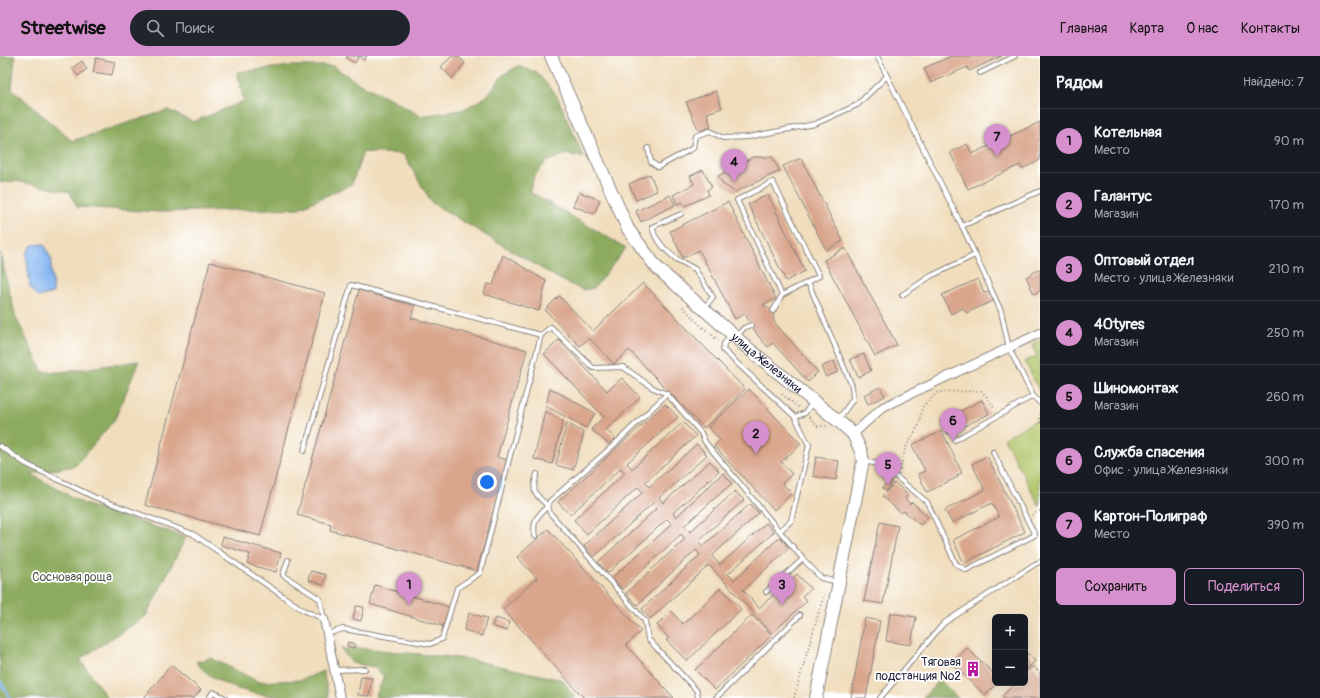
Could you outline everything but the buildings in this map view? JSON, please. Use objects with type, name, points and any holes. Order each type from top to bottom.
[{"type":"street","name":"улица Железняки","points":[[551,56],[628,229],[657,268],[734,336],[853,434],[861,451],[863,461],[834,580],[816,698]]},
{"type":"street","points":[[853,434],[883,408],[1040,333]]},
{"type":"street","points":[[324,620],[340,698]]},
{"type":"lane","points":[[877,56],[962,226],[1001,311],[1009,348],[1033,396],[1040,403]]},
{"type":"lane","points":[[980,73],[1015,56]]},
{"type":"lane","points":[[648,148],[651,162],[658,167],[693,148],[695,136],[710,131],[723,138],[748,137],[815,124],[857,105],[887,76]]},
{"type":"lane","points":[[774,311],[782,295],[818,276],[773,182],[737,200],[782,295]]},
{"type":"lane","points":[[962,226],[1040,191]]},
{"type":"lane","points":[[681,214],[652,227],[655,236],[664,248],[676,259],[695,269],[713,297],[703,309]]},
{"type":"lane","points":[[902,295],[931,276],[975,255]]},
{"type":"lane","points":[[808,282],[852,386],[853,399],[837,420]]},
{"type":"lane","points":[[304,450],[352,285],[541,335]]},
{"type":"lane","points":[[751,324],[724,344],[723,350],[795,417],[809,445],[791,521],[780,531]]},
{"type":"lane","points":[[327,634],[343,629],[430,644],[442,639],[458,588],[480,573],[541,335],[551,327],[593,368],[623,367],[653,388],[667,394],[701,433],[705,442],[803,559],[821,578],[834,580]]},
{"type":"lane","points":[[535,536],[533,526],[536,517],[548,506],[550,501],[615,444],[667,394]]},
{"type":"lane","points":[[955,440],[1033,396]]},
{"type":"lane","points":[[795,417],[805,413],[814,402]]},
{"type":"lane","points":[[0,446],[26,464],[94,497],[193,534],[303,610],[324,620]]},
{"type":"lane","points":[[863,461],[882,465],[927,502],[956,564],[966,570],[1035,536],[993,452]]},
{"type":"lane","points":[[538,474],[533,486],[535,494],[548,506],[550,513],[645,621],[648,640],[696,691],[698,698]]},
{"type":"lane","points":[[766,592],[803,559]]},
{"type":"lane","points":[[288,560],[283,575],[320,599],[324,620]]},
{"type":"lane","points":[[880,698],[944,624],[1040,562]]},
{"type":"lane","points":[[716,698],[800,615]]},
{"type":"lane","points":[[335,670],[365,669]]},
{"type":"lane","points":[[209,698],[213,692],[225,698]]},
{"type":"path","points":[[898,477],[905,449],[919,425],[922,407],[938,392],[981,392],[988,398],[999,415]]},
{"type":"path","points":[[1040,408],[1040,424]]},
{"type":"path","points":[[794,698],[834,580]]},
{"type":"green space","points":[[0,56],[15,56],[12,89],[72,141],[168,110],[193,122],[244,101],[237,72],[293,66],[333,66],[358,83],[421,116],[462,110],[486,97],[503,75],[518,66],[537,73],[557,96],[584,158],[567,154],[546,162],[534,176],[530,192],[626,248],[594,288],[583,290],[561,280],[432,203],[403,154],[363,152],[352,184],[299,208],[160,212],[77,207],[70,192],[15,181],[0,183]]},
{"type":"green space","name":"Сосновая роща","points":[[0,253],[16,318],[43,372],[61,372],[139,361],[115,419],[75,466],[31,474],[84,504],[186,537],[146,616],[80,659],[107,698],[0,698]]},
{"type":"green space","points":[[1040,340],[1040,393],[1025,361],[1037,357],[1032,344]]},
{"type":"green space","points":[[1040,418],[1040,507],[1004,438]]},
{"type":"green space","points":[[359,648],[468,659],[563,680],[575,698],[375,698],[384,677],[375,667],[352,663],[341,649]]},
{"type":"green space","points":[[211,658],[259,682],[301,680],[323,671],[329,698],[275,696],[256,694],[239,689],[223,683],[208,674],[196,662]]},
{"type":"green space","points":[[940,680],[958,698],[923,697]]},
{"type":"water","points":[[44,244],[52,261],[51,269],[53,293],[38,297],[30,287],[26,254],[32,245]]},
{"type":"waterway","points":[[0,681],[10,698]]},
{"type":"place","name":"Картон-Полиграф","points":[[997,157]]},
{"type":"place","name":"40tyres","points":[[734,182]]},
{"type":"place","name":"Служба спасения","points":[[953,441]]},
{"type":"place","name":"Галантус","points":[[756,454]]},
{"type":"place","name":"Шиномонтаж","points":[[888,485]]},
{"type":"place","name":"Котельная","points":[[409,605]]},
{"type":"place","name":"Оптовый отдел","points":[[782,605]]},
{"type":"place","name":"Тяговая подстанция №2","points":[[973,669]]}]
